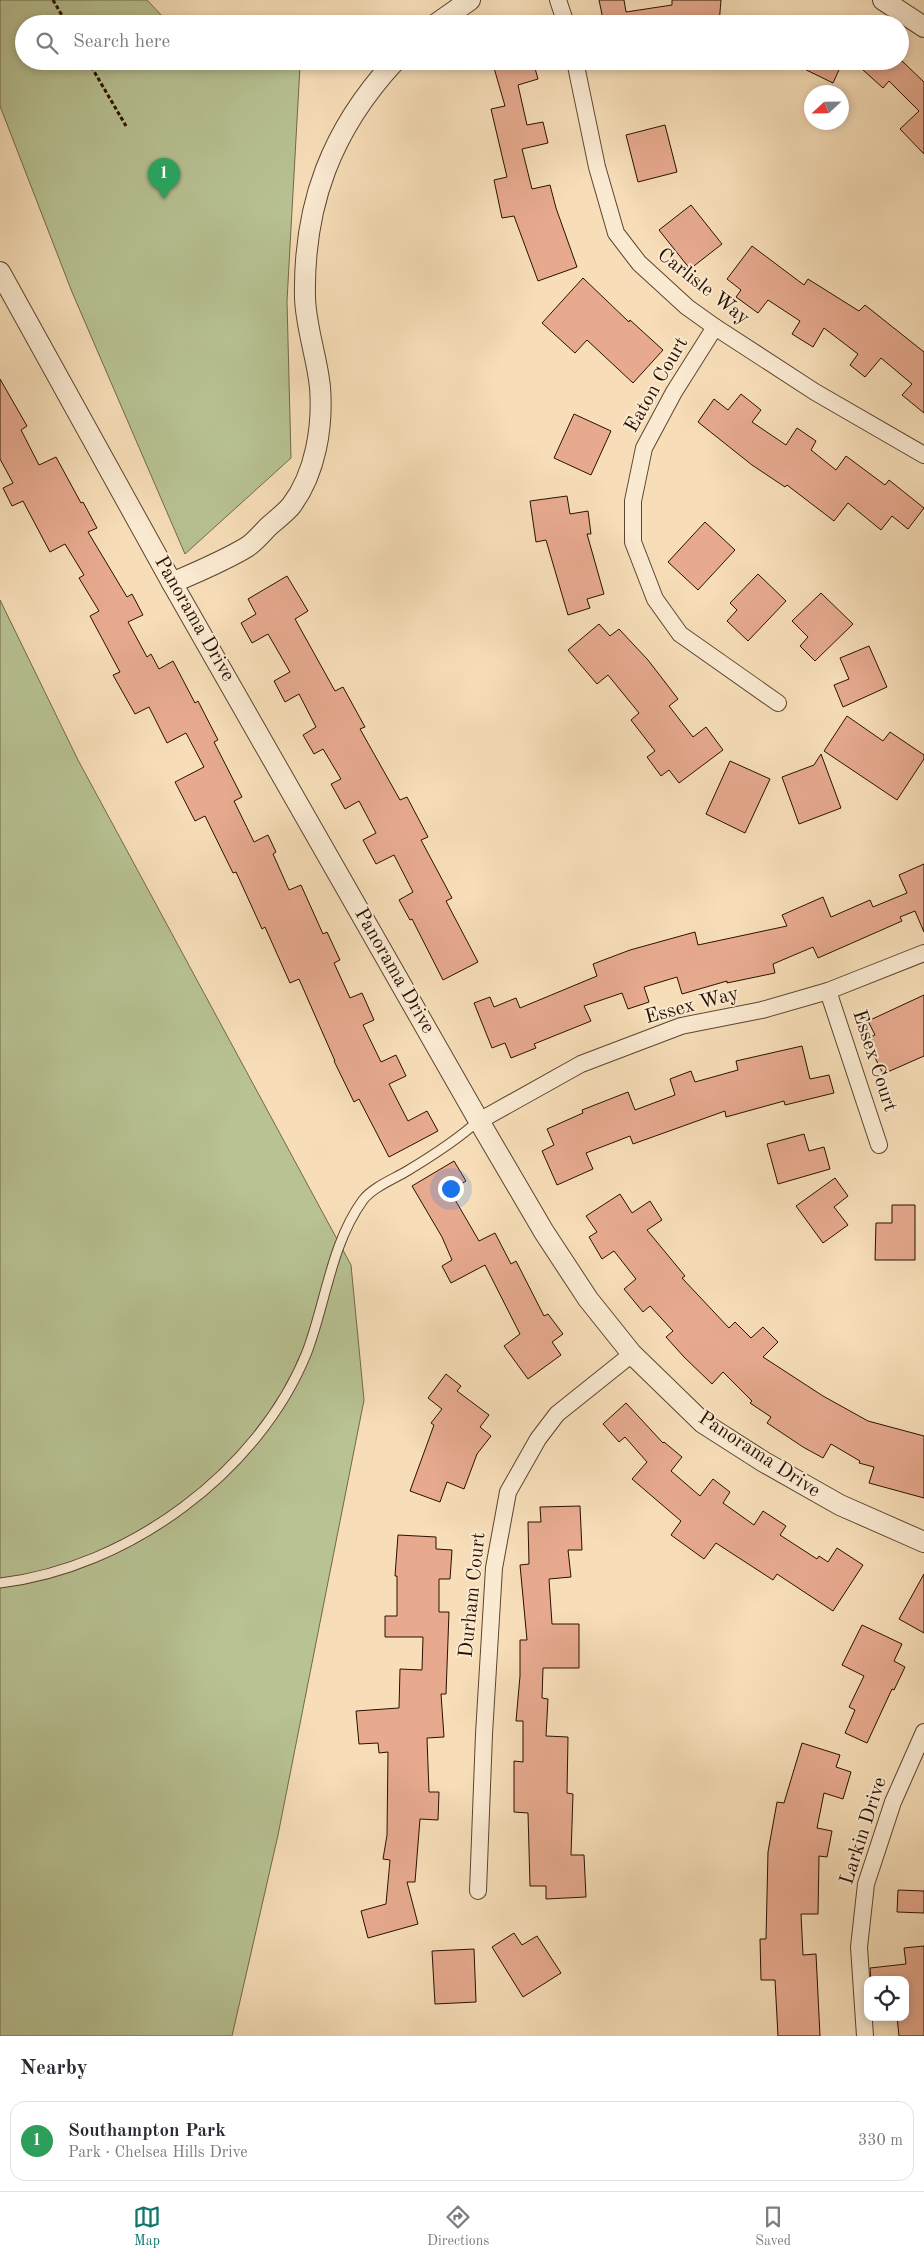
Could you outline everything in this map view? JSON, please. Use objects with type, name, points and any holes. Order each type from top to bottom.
[{"type":"street","points":[[449,15],[470,0]]},
{"type":"street","points":[[558,0],[563,15]]},
{"type":"street","points":[[883,0],[906,15]]},
{"type":"street","points":[[909,17],[924,27]]},
{"type":"street","points":[[172,583],[248,546],[291,506],[310,471],[320,426],[320,387],[305,299],[307,253],[315,201],[328,159],[349,120],[387,70]]},
{"type":"street","name":"Carlisle Way","points":[[577,70],[597,167],[616,233],[639,263],[687,307],[715,327],[815,392],[924,455]]},
{"type":"street","name":"Panorama Drive","points":[[0,272],[8,290],[172,583],[479,1121],[544,1232],[583,1292],[632,1354],[703,1423],[764,1462],[840,1505],[924,1542]]},
{"type":"street","name":"Eaton Court","points":[[715,327],[674,392],[644,448],[633,501],[633,542],[655,599],[680,634],[778,703]]},
{"type":"street","name":"Essex Way","points":[[479,1121],[581,1064],[681,1026],[762,1010],[828,991],[924,953]]},
{"type":"street","name":"Essex Court","points":[[828,991],[879,1145]]},
{"type":"street","name":"Durham Court","points":[[478,1891],[484,1734],[494,1568],[508,1492],[538,1439],[557,1414],[632,1354]]},
{"type":"street","name":"Larkin Drive","points":[[865,2036],[859,1947],[866,1884],[893,1802],[924,1732]]},
{"type":"lane","points":[[0,1584],[57,1571],[97,1558],[118,1548],[169,1516],[232,1465],[252,1443],[296,1377],[308,1350],[342,1241],[364,1198],[463,1135],[479,1121]]},
{"type":"path","points":[[53,0],[62,15]]},
{"type":"path","points":[[93,70],[126,126]]},
{"type":"green space","points":[[0,0],[147,0],[161,15],[15,15],[15,70],[300,70],[287,301],[291,458],[185,554],[72,292],[0,106]]},
{"type":"green space","points":[[0,600],[78,760],[351,1265],[364,1400],[278,1835],[232,2036],[0,2036]]},
{"type":"building","points":[[599,0],[624,0],[626,12],[672,5],[672,0],[721,0],[720,15],[602,15]]},
{"type":"building","points":[[909,68],[924,82],[924,154],[900,129],[919,111],[889,81],[883,88],[863,70],[909,70]]},
{"type":"building","points":[[495,70],[536,70],[538,79],[518,85],[527,125],[543,122],[548,143],[522,149],[532,189],[550,185],[577,267],[538,281],[514,216],[502,218],[494,180],[507,177],[491,109],[505,106]]},
{"type":"building","points":[[806,70],[839,70],[833,83]]},
{"type":"building","points":[[665,125],[677,172],[638,182],[626,135]]},
{"type":"building","points":[[691,205],[722,244],[690,269],[659,230]]},
{"type":"building","points":[[752,246],[804,285],[808,279],[859,311],[865,305],[924,352],[924,413],[902,395],[912,384],[881,358],[865,377],[850,365],[858,354],[824,328],[813,347],[792,334],[800,321],[768,300],[758,313],[736,297],[741,290],[727,279]]},
{"type":"building","points":[[583,278],[629,322],[630,320],[663,350],[633,383],[587,340],[575,353],[542,323]]},
{"type":"building","points":[[0,379],[27,426],[21,430],[39,465],[56,457],[97,528],[88,532],[127,597],[132,594],[143,615],[128,622],[147,657],[151,654],[159,669],[173,661],[195,703],[198,701],[218,740],[214,742],[242,797],[234,801],[254,842],[268,835],[276,852],[273,854],[289,890],[301,885],[323,934],[327,932],[340,960],[334,963],[350,998],[362,993],[374,1020],[363,1025],[381,1062],[396,1055],[406,1076],[389,1084],[408,1121],[427,1111],[438,1131],[389,1157],[359,1099],[354,1102],[334,1061],[299,979],[290,983],[265,927],[262,929],[236,872],[233,873],[205,816],[195,821],[175,782],[204,767],[186,733],[167,743],[149,707],[135,714],[113,675],[120,672],[90,616],[99,611],[79,578],[84,575],[65,544],[50,552],[23,501],[12,506],[3,488],[13,483],[0,459]]},
{"type":"building","points":[[741,394],[761,410],[752,422],[786,445],[797,428],[816,441],[811,450],[836,470],[846,456],[885,485],[889,480],[924,508],[908,529],[892,516],[881,530],[848,503],[834,521],[787,485],[785,487],[752,465],[698,422],[714,399],[728,410]]},
{"type":"building","points":[[574,414],[611,431],[591,475],[554,458]]},
{"type":"building","points":[[567,496],[570,514],[588,511],[591,534],[587,534],[604,594],[587,599],[590,608],[568,615],[546,540],[536,542],[530,501]]},
{"type":"building","points":[[705,522],[735,550],[698,590],[668,562]]},
{"type":"building","points":[[758,574],[786,601],[748,641],[727,621],[737,610],[730,603]]},
{"type":"building","points":[[287,576],[308,611],[295,619],[335,691],[343,687],[365,727],[360,729],[400,800],[407,797],[428,837],[421,840],[452,898],[446,901],[478,962],[443,980],[412,919],[410,920],[399,900],[413,892],[394,855],[376,864],[363,840],[376,833],[359,801],[345,809],[331,784],[341,779],[323,749],[314,754],[303,735],[316,727],[299,694],[285,702],[274,681],[290,672],[268,634],[252,643],[241,623],[256,614],[248,599]]},
{"type":"building","points":[[821,593],[853,624],[815,661],[800,646],[808,637],[792,621]]},
{"type":"building","points":[[599,624],[610,636],[619,629],[648,660],[678,699],[669,706],[693,737],[706,727],[723,750],[679,783],[669,770],[661,776],[647,757],[655,751],[631,720],[639,713],[608,675],[597,684],[568,650]]},
{"type":"building","points":[[869,646],[887,687],[843,707],[834,685],[849,679],[840,658]]},
{"type":"building","points":[[847,716],[883,741],[890,732],[924,755],[924,759],[897,800],[824,751]]},
{"type":"building","points":[[821,754],[841,808],[799,824],[782,777],[814,765]]},
{"type":"building","points":[[730,761],[770,779],[745,833],[706,814]]},
{"type":"building","points":[[924,864],[924,932],[915,911],[900,917],[902,921],[818,958],[813,947],[773,964],[775,973],[727,983],[727,981],[682,994],[677,977],[644,987],[649,1002],[628,1009],[622,993],[584,1006],[591,1021],[534,1044],[536,1048],[511,1058],[505,1043],[492,1048],[474,1003],[490,997],[494,1007],[516,998],[520,1008],[597,976],[593,964],[630,950],[695,932],[698,945],[787,926],[782,915],[823,897],[831,917],[870,900],[873,907],[907,893],[899,875]]},
{"type":"building","points":[[924,995],[924,1056],[883,1074],[866,1039],[875,1035],[868,1021]]},
{"type":"building","points":[[802,1046],[810,1079],[829,1075],[834,1093],[785,1105],[784,1101],[726,1117],[725,1111],[633,1144],[630,1136],[586,1153],[593,1169],[557,1185],[542,1151],[554,1145],[547,1129],[583,1113],[582,1110],[628,1092],[635,1110],[675,1095],[670,1079],[691,1071],[695,1082],[738,1070],[736,1061]]},
{"type":"building","points":[[804,1134],[809,1151],[824,1147],[830,1169],[778,1184],[767,1144]]},
{"type":"building","points":[[454,1161],[466,1181],[450,1191],[479,1241],[495,1233],[511,1264],[516,1261],[544,1316],[548,1314],[563,1334],[552,1342],[561,1355],[528,1379],[504,1346],[520,1334],[485,1265],[451,1283],[442,1266],[452,1260],[442,1237],[412,1186]]},
{"type":"building","points":[[835,1178],[848,1196],[834,1207],[848,1225],[823,1243],[796,1206]]},
{"type":"building","points":[[620,1194],[632,1213],[650,1201],[662,1220],[647,1230],[685,1276],[682,1278],[729,1328],[735,1322],[751,1338],[763,1327],[778,1342],[763,1357],[823,1396],[868,1421],[924,1436],[924,1498],[869,1483],[874,1467],[859,1463],[860,1461],[831,1444],[823,1458],[803,1447],[767,1423],[771,1417],[750,1403],[752,1401],[723,1372],[712,1384],[684,1357],[666,1337],[673,1331],[650,1306],[643,1312],[624,1289],[636,1279],[614,1251],[602,1259],[589,1237],[597,1232],[586,1216]]},
{"type":"building","points":[[892,1205],[915,1205],[915,1260],[875,1260],[876,1223],[892,1223]]},
{"type":"building","points":[[446,1374],[461,1386],[457,1391],[489,1415],[480,1427],[491,1436],[477,1454],[464,1489],[447,1482],[440,1502],[410,1491],[434,1425],[431,1423],[442,1409],[428,1398]]},
{"type":"building","points":[[626,1403],[663,1443],[682,1457],[671,1471],[700,1496],[713,1479],[730,1492],[723,1503],[754,1525],[763,1511],[786,1526],[780,1535],[817,1559],[819,1556],[828,1562],[837,1548],[863,1565],[833,1611],[777,1574],[773,1580],[716,1543],[704,1559],[671,1535],[681,1521],[632,1479],[647,1462],[625,1437],[619,1442],[603,1424]]},
{"type":"building","points":[[580,1506],[582,1550],[568,1550],[571,1577],[549,1579],[552,1624],[579,1624],[579,1668],[543,1668],[542,1698],[548,1699],[546,1736],[568,1737],[567,1793],[573,1794],[571,1855],[584,1855],[586,1897],[546,1899],[546,1886],[530,1886],[528,1813],[514,1812],[514,1761],[523,1762],[523,1721],[516,1721],[520,1676],[520,1640],[527,1640],[520,1565],[529,1564],[528,1522],[541,1522],[540,1507]]},
{"type":"building","points":[[398,1535],[436,1537],[436,1549],[452,1550],[450,1579],[439,1579],[439,1612],[449,1612],[446,1694],[441,1694],[444,1737],[427,1738],[429,1792],[439,1792],[438,1820],[420,1819],[415,1882],[407,1882],[418,1924],[368,1938],[361,1911],[386,1904],[390,1860],[383,1859],[387,1835],[388,1752],[379,1753],[378,1743],[359,1744],[356,1711],[399,1708],[400,1669],[422,1670],[423,1637],[385,1637],[385,1616],[397,1616],[397,1576],[395,1576]]},
{"type":"building","points":[[924,1574],[924,1633],[899,1619]]},
{"type":"building","points":[[862,1625],[902,1644],[894,1661],[905,1667],[894,1690],[892,1689],[867,1743],[845,1733],[855,1710],[849,1707],[864,1676],[842,1665]]},
{"type":"building","points":[[802,1743],[840,1755],[836,1767],[851,1772],[843,1799],[824,1793],[817,1828],[832,1831],[827,1857],[819,1856],[818,1914],[801,1914],[803,1955],[816,1954],[820,2036],[778,2036],[775,1980],[761,1980],[760,1939],[766,1939],[768,1852],[777,1802],[784,1803]]},
{"type":"building","points":[[898,1890],[924,1891],[924,1913],[897,1912]]},
{"type":"building","points":[[514,1933],[522,1945],[537,1936],[561,1973],[523,1997],[492,1947]]},
{"type":"building","points":[[924,1946],[924,2036],[899,2036],[897,2021],[909,2021],[909,1976],[871,1976],[870,1968],[906,1964],[904,1948]]},
{"type":"building","points":[[474,1949],[476,2002],[435,2004],[432,1951]]},
{"type":"place","name":"Southampton Park","points":[[164,199]]}]
